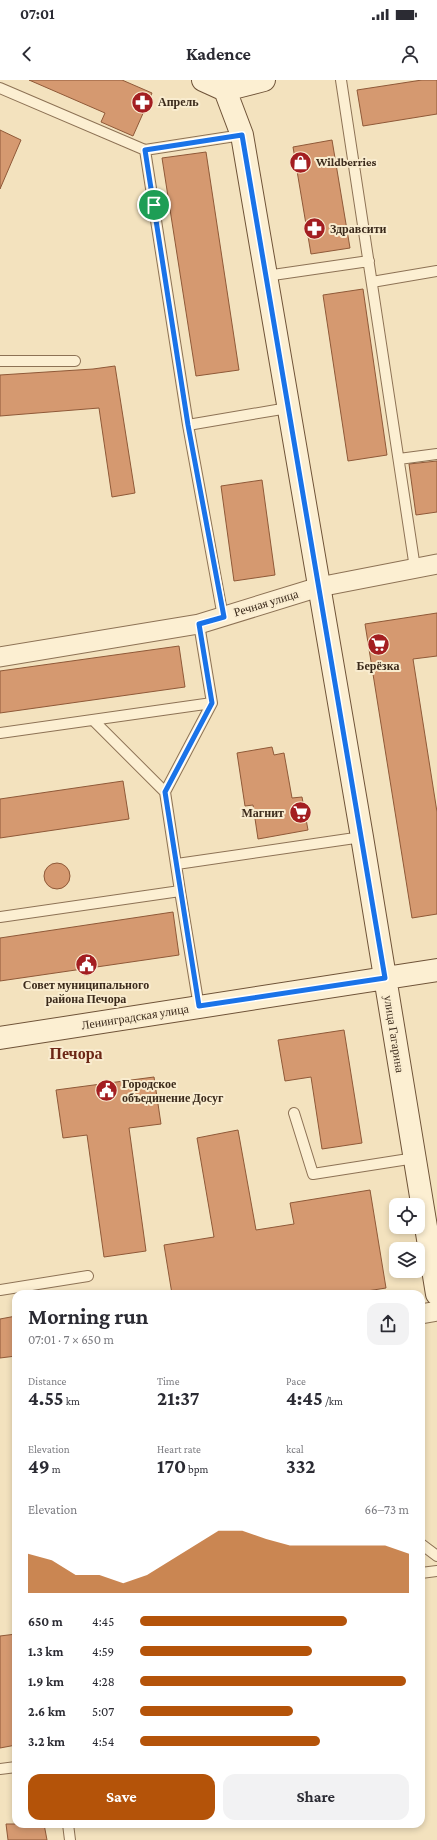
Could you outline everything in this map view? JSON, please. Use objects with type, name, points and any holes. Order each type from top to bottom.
[{"type":"main road","points":[[202,80],[225,90],[264,80]]},
{"type":"main road","name":"улица Гагарина","points":[[225,90],[242,135],[362,837],[437,1294]]},
{"type":"main road","name":"Ленинградская улица","points":[[0,1038],[437,970]]},
{"type":"street","name":"Речная улица","points":[[0,657],[199,624],[319,587],[437,564]]},
{"type":"street","points":[[425,1313],[437,1311]]},
{"type":"lane","points":[[341,80],[415,568]]},
{"type":"lane","points":[[0,88],[145,150],[242,135]]},
{"type":"lane","points":[[145,150],[188,425],[224,617]]},
{"type":"lane","points":[[266,276],[369,261]]},
{"type":"lane","points":[[372,282],[437,271]]},
{"type":"lane","points":[[0,361],[76,361]]},
{"type":"lane","points":[[188,425],[288,408]]},
{"type":"lane","points":[[399,459],[437,454]]},
{"type":"lane","points":[[165,792],[212,703],[199,624]]},
{"type":"lane","points":[[0,733],[212,703]]},
{"type":"lane","points":[[93,720],[165,792],[199,1006]]},
{"type":"lane","points":[[177,864],[362,837]]},
{"type":"lane","points":[[0,917],[180,891]]},
{"type":"lane","points":[[294,1113],[314,1174],[415,1158]]},
{"type":"lane","points":[[0,1290],[88,1276]]},
{"type":"lane","points":[[425,1547],[437,1556]]},
{"type":"lane","points":[[425,1572],[437,1571]]},
{"type":"lane","points":[[0,1769],[12,1768]]},
{"type":"lane","points":[[68,1828],[70,1840]]},
{"type":"building","points":[[29,80],[122,80],[152,93],[133,136],[101,122],[105,113]]},
{"type":"building","points":[[422,80],[437,80],[437,114],[363,126],[357,90]]},
{"type":"building","points":[[0,130],[21,140],[0,189]]},
{"type":"building","points":[[332,140],[350,248],[311,254],[293,147]]},
{"type":"building","points":[[206,152],[239,370],[196,376],[162,158]]},
{"type":"building","points":[[363,289],[387,455],[348,461],[323,295]]},
{"type":"building","points":[[115,366],[135,493],[112,497],[99,408],[0,416],[0,375],[93,369]]},
{"type":"building","points":[[437,461],[437,512],[416,515],[409,464]]},
{"type":"building","points":[[262,480],[275,575],[234,581],[221,486]]},
{"type":"building","points":[[437,613],[437,656],[413,659],[437,812],[437,914],[412,918],[365,624]]},
{"type":"building","points":[[179,646],[185,687],[0,713],[0,671]]},
{"type":"building","points":[[272,747],[274,755],[284,753],[292,798],[302,797],[308,830],[258,839],[253,805],[245,806],[237,753]]},
{"type":"building","points":[[123,781],[129,819],[0,838],[0,799]]},
{"type":"building","points":[[57,863],[66,867],[70,876],[66,885],[57,889],[48,885],[44,876],[48,867]]},
{"type":"building","points":[[173,912],[179,955],[0,981],[0,938]]},
{"type":"building","points":[[344,1030],[362,1143],[322,1149],[311,1077],[285,1081],[278,1040]]},
{"type":"building","points":[[154,1077],[161,1124],[129,1128],[146,1251],[104,1257],[87,1135],[63,1138],[56,1090]]},
{"type":"building","points":[[238,1130],[256,1230],[294,1224],[290,1203],[370,1190],[386,1288],[373,1290],[171,1290],[164,1245],[214,1237],[197,1138]]},
{"type":"building","points":[[12,1317],[12,1356],[0,1358],[0,1319]]},
{"type":"building","points":[[12,1634],[12,1746],[0,1748],[0,1636]]},
{"type":"building","points":[[6,1824],[12,1824],[12,1828],[45,1828],[47,1840],[8,1840]]},
{"type":"place","name":"Апрель","points":[[143,102]]},
{"type":"place","name":"Wildberries","points":[[301,162]]},
{"type":"place","name":"Здравсити","points":[[314,229]]},
{"type":"place","name":"Берёзка","points":[[378,645]]},
{"type":"place","name":"Магнит","points":[[300,813]]},
{"type":"place","name":"Совет муниципального района Печора","points":[[86,964]]},
{"type":"place","name":"Городское объединение Досуг","points":[[106,1091]]},
{"type":"district","name":"Печора","points":[[76,1053]]},
{"type":"route","points":[[242,135],[385,978],[199,1006],[165,792],[212,703],[199,624],[224,617],[188,425],[154,205],[145,150],[242,135]]}]
